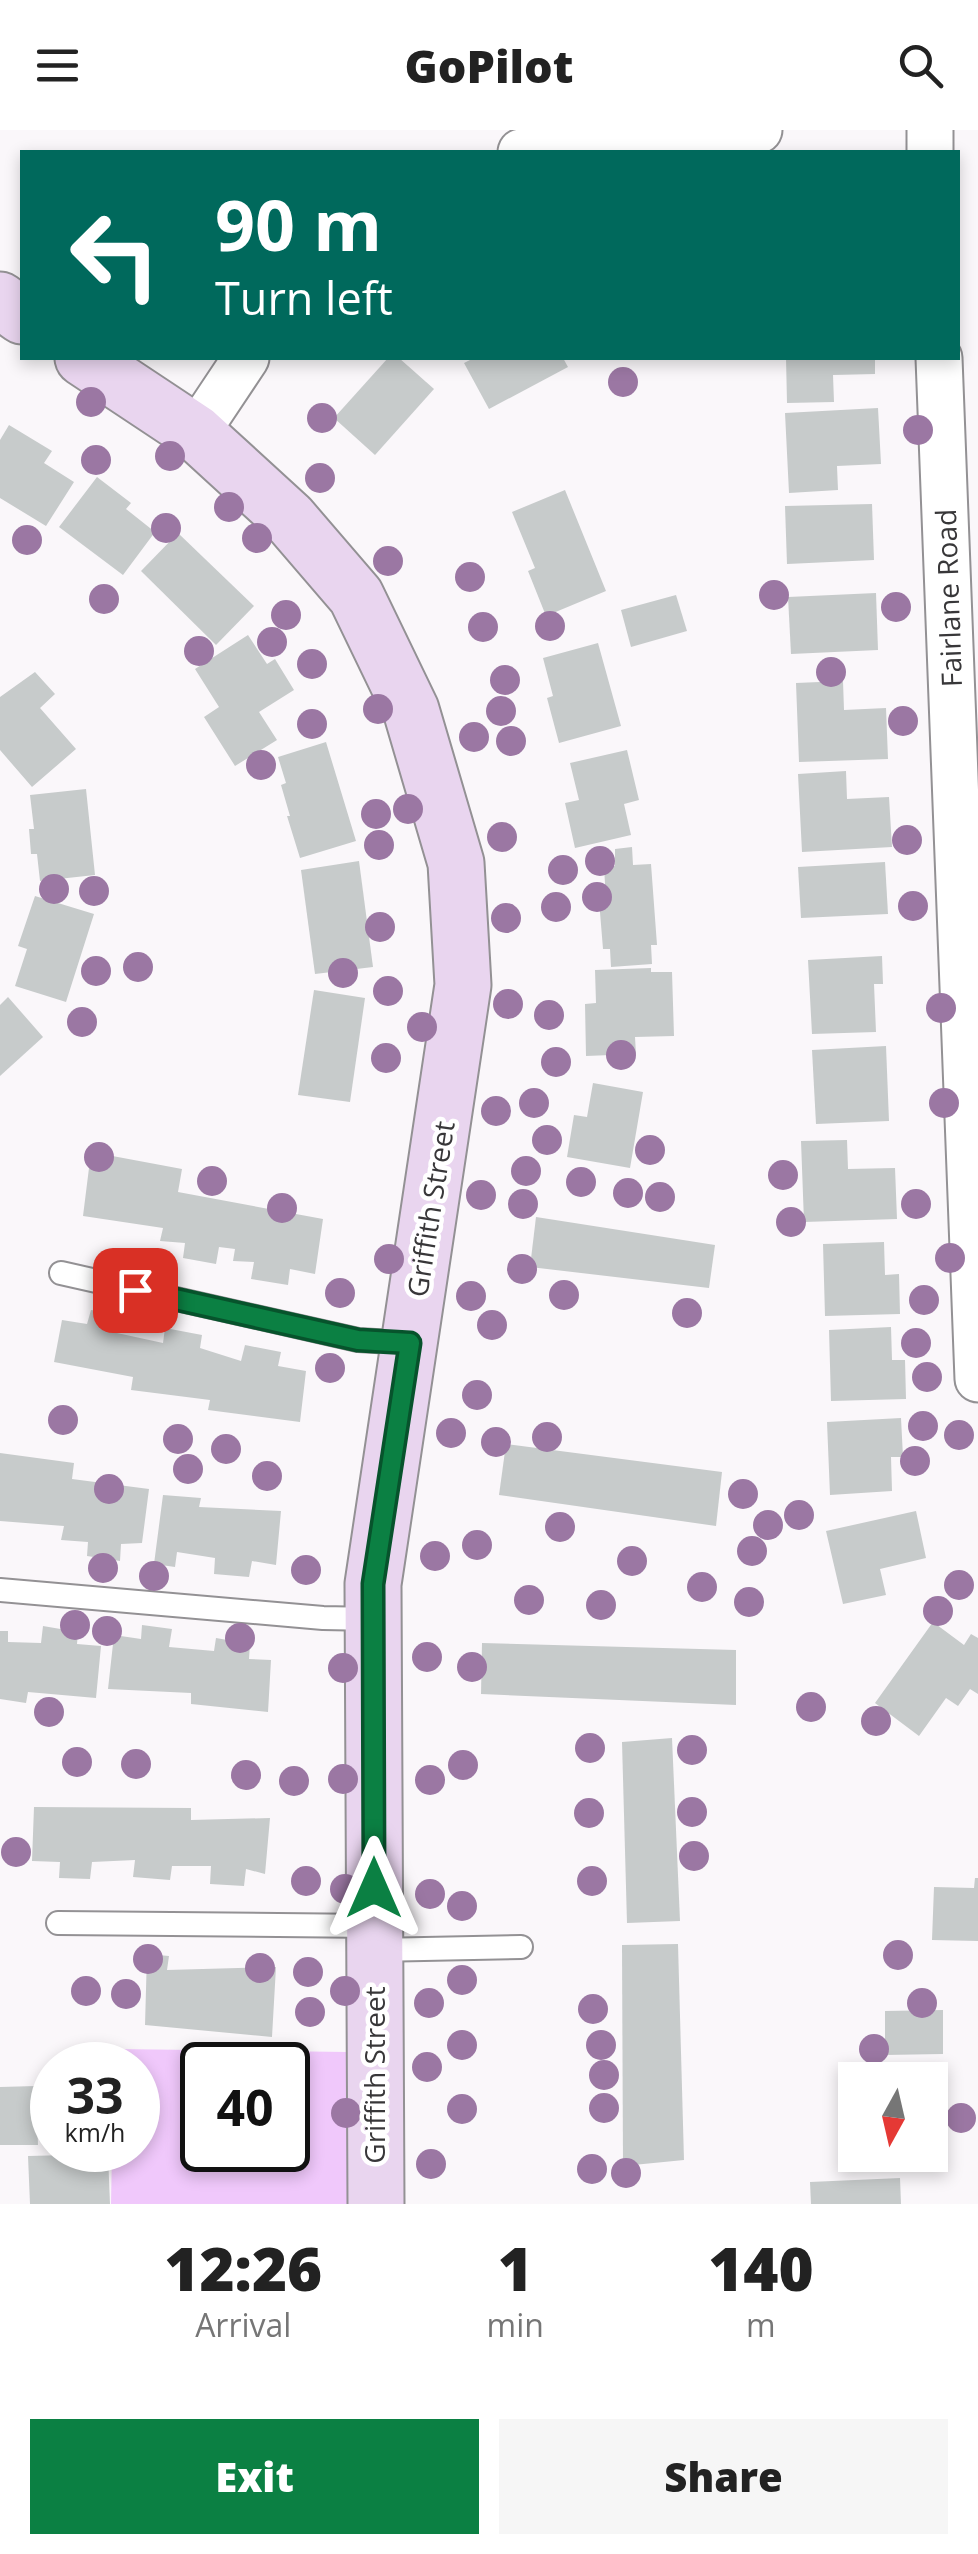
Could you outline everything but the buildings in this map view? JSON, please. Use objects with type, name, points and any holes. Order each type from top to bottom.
[{"type":"street","points":[[543,150],[760,130]]},
{"type":"street","name":"Griffith Street","points":[[86,360],[196,433],[289,518],[356,596],[410,710],[456,862],[463,985],[373,1584],[376,2204]]},
{"type":"street","points":[[196,433],[245,360]]},
{"type":"street","name":"Fairlane Road","points":[[938,360],[964,589],[978,1379]]},
{"type":"lane","points":[[61,1273],[358,1340],[410,1343]]},
{"type":"lane","points":[[0,1590],[373,1620]]},
{"type":"lane","points":[[58,1924],[520,1947]]},
{"type":"shaded area","points":[[160,2050],[180,2050],[180,2172],[310,2172],[310,2052],[347,2052],[348,2204],[111,2204],[112,2172],[160,2172]]},
{"type":"route","points":[[135,1290],[358,1340],[410,1343],[373,1584],[374,1888]]}]
